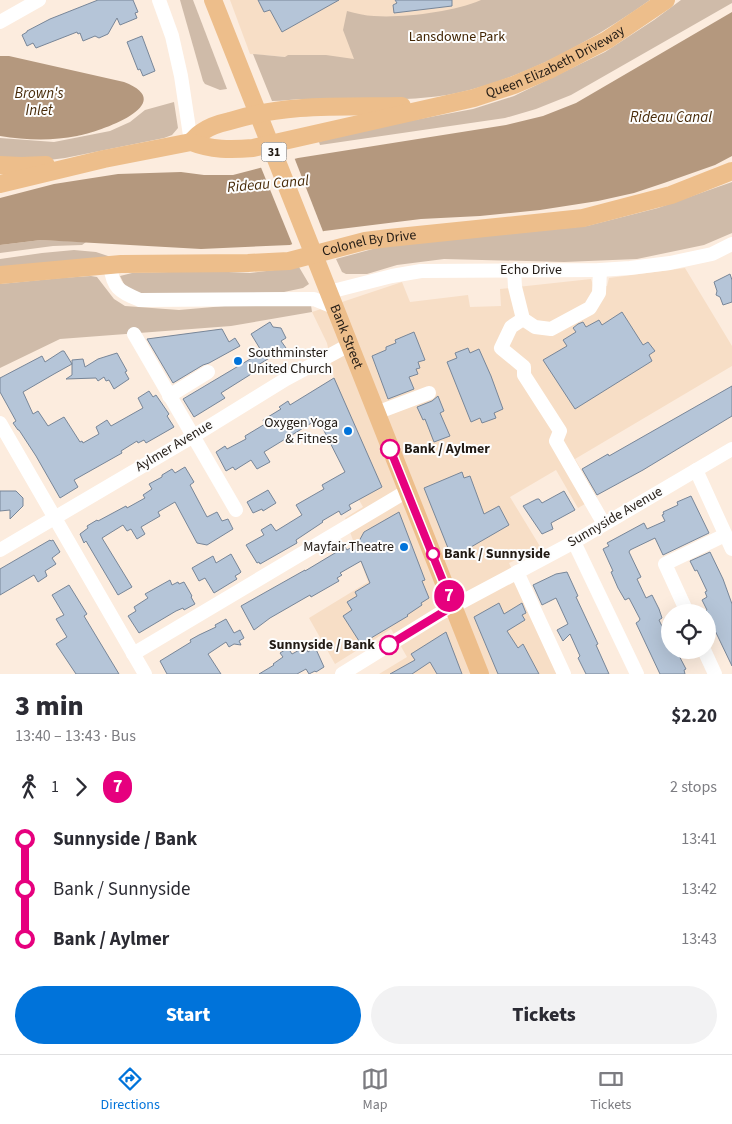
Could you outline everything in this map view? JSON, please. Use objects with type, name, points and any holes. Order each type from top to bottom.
[{"type":"main road","name":"Bank Street","points":[[213,0],[480,674]]},
{"type":"main road","name":"Queen Elizabeth Driveway","points":[[191,142],[204,147],[220,149],[253,148],[492,93],[549,70],[607,40],[666,0]]},
{"type":"main road","name":"Queen Elizabeth Driveway","points":[[0,184],[104,159],[191,142],[202,132],[218,124],[274,110],[435,106]]},
{"type":"main road","name":"Queen Elizabeth Driveway","points":[[0,165],[27,166],[104,159]]},
{"type":"main road","name":"Colonel By Drive","points":[[0,275],[110,265],[270,262],[309,257],[365,241],[583,218],[671,195],[732,171]]},
{"type":"street","points":[[0,22],[39,0]]},
{"type":"street","points":[[159,0],[172,36],[181,76],[191,142]]},
{"type":"street","name":"Echo Drive","points":[[332,300],[392,276],[421,271],[600,270],[670,263],[712,254],[732,244]]},
{"type":"street","points":[[110,265],[112,279],[119,291],[140,300],[332,300]]},
{"type":"street","points":[[514,270],[515,287],[523,319],[535,328],[551,329],[590,308],[599,293],[600,270]]},
{"type":"street","points":[[523,319],[511,328],[501,348],[524,367],[524,375],[560,431],[556,441],[604,524]]},
{"type":"street","points":[[134,334],[236,510]]},
{"type":"street","name":"Aylmer Avenue","points":[[0,550],[192,437],[286,379],[349,344]]},
{"type":"street","points":[[169,396],[208,372]]},
{"type":"street","points":[[376,413],[429,392]]},
{"type":"street","points":[[0,423],[145,674]]},
{"type":"street","name":"Sunnyside Avenue","points":[[342,674],[453,606],[574,542],[732,449]]},
{"type":"street","points":[[696,470],[732,549]]},
{"type":"street","points":[[133,654],[407,491]]},
{"type":"street","points":[[683,604],[665,564],[725,535]]},
{"type":"street","points":[[574,542],[637,674]]},
{"type":"street","points":[[517,572],[564,674]]},
{"type":"street","points":[[708,659],[715,674]]},
{"type":"shaded area","name":"Lansdowne Park","points":[[230,0],[579,0],[467,64],[321,60],[250,54]]},
{"type":"shaded area","points":[[685,268],[732,346],[732,366],[575,459],[597,497],[578,508],[556,470],[510,497],[541,548],[509,563],[561,674],[379,674],[407,657],[391,629],[335,664],[309,618],[368,582],[345,518],[363,507],[359,500],[327,343],[312,312],[402,282],[410,302],[468,295],[470,307],[501,306],[500,289],[591,279],[594,288],[607,286],[609,278]]},
{"type":"green space","points":[[180,0],[193,0],[227,89],[220,90],[205,84],[203,81]]},
{"type":"green space","points":[[481,0],[650,0],[605,30],[534,67],[483,86],[438,96],[401,99],[272,101],[253,54],[285,57],[288,55],[326,55],[354,59],[343,30],[347,11],[371,16],[414,15],[457,8]]},
{"type":"green space","points":[[681,0],[732,0],[732,3],[571,95],[536,109],[505,118],[320,145],[319,142],[345,133],[473,109],[514,96],[605,52]]},
{"type":"green space","points":[[174,102],[178,128],[172,135],[164,138],[65,158],[41,161],[0,159],[0,138],[54,142],[110,131],[130,122],[145,110]]},
{"type":"green space","points":[[732,182],[732,233],[704,245],[637,259],[564,262],[444,259],[397,265],[367,274],[346,274],[342,272],[336,259],[380,247],[587,226],[658,208]]},
{"type":"green space","points":[[41,240],[86,242],[82,245],[53,246],[0,253],[0,245]]},
{"type":"green space","points":[[74,250],[96,252],[114,258],[0,268],[0,259]]},
{"type":"green space","points":[[299,267],[309,284],[303,288],[284,292],[148,297],[126,288],[120,276],[132,273],[207,271],[250,273]]},
{"type":"green space","points":[[97,277],[114,299],[125,306],[179,310],[236,305],[311,305],[312,312],[231,326],[60,339],[0,368],[0,284]]},
{"type":"water","name":"Rideau Canal","points":[[732,12],[732,156],[715,165],[634,193],[540,210],[421,219],[324,231],[290,245],[201,249],[41,240],[0,245],[0,198],[54,184],[118,174],[181,172],[204,175],[233,175],[298,158],[506,125],[543,116],[576,103]]},
{"type":"water","name":"Brown's Inlet","points":[[0,56],[9,56],[124,82],[139,90],[144,99],[140,108],[130,116],[117,123],[88,133],[68,138],[48,139],[0,136]]},
{"type":"pier","points":[[294,157],[324,234],[293,246],[260,165]]},
{"type":"building","points":[[98,0],[133,0],[138,12],[135,13],[137,18],[120,25],[117,18],[108,34],[99,38],[95,36],[83,41],[80,33],[78,34],[77,32],[36,48],[33,43],[27,46],[22,35],[27,31],[50,19]]},
{"type":"building","points":[[258,0],[339,0],[282,32],[270,10],[264,12]]},
{"type":"building","points":[[395,0],[452,0],[452,6],[394,13],[393,5],[397,3]]},
{"type":"building","points":[[142,36],[155,71],[143,76],[140,69],[138,70],[127,42]]},
{"type":"building","points":[[730,274],[732,280],[732,302],[723,305],[720,297],[716,295],[717,291],[714,282]]},
{"type":"building","points":[[622,312],[643,345],[648,342],[655,351],[649,355],[652,361],[575,409],[543,360],[567,346],[563,340],[576,332],[573,328],[578,324],[583,322],[586,327],[599,320],[602,325]]},
{"type":"building","points":[[270,322],[273,327],[281,328],[286,338],[281,341],[286,348],[253,368],[256,371],[221,393],[225,398],[194,417],[183,399],[262,352],[251,334]]},
{"type":"building","points":[[222,329],[229,342],[235,338],[240,346],[173,383],[147,339]]},
{"type":"building","points":[[414,332],[425,360],[418,362],[420,368],[416,369],[418,374],[409,377],[414,389],[388,399],[372,356],[386,350],[386,347],[396,343],[395,340]]},
{"type":"building","points":[[468,348],[470,353],[479,349],[503,409],[494,413],[496,418],[482,423],[480,418],[471,422],[447,362],[457,358],[455,353]]},
{"type":"building","points":[[64,351],[72,364],[23,392],[33,414],[38,411],[48,426],[64,417],[80,442],[82,441],[83,443],[99,434],[96,427],[107,420],[111,426],[143,408],[138,398],[149,391],[153,397],[156,395],[169,414],[167,416],[174,427],[146,443],[144,440],[138,443],[137,441],[121,451],[122,453],[74,480],[78,487],[60,498],[36,456],[13,423],[16,421],[0,392],[0,378],[42,356],[45,362]]},
{"type":"building","points":[[117,353],[127,371],[125,372],[129,379],[114,389],[109,380],[106,381],[104,377],[98,381],[96,378],[66,379],[72,375],[72,360],[83,359],[85,367],[98,359]]},
{"type":"building","points":[[334,378],[382,487],[349,505],[351,509],[341,515],[339,511],[322,521],[296,540],[297,543],[260,564],[259,562],[257,563],[246,545],[264,535],[261,530],[271,524],[276,531],[302,515],[296,505],[324,489],[322,485],[345,472],[318,419],[264,452],[270,462],[257,469],[251,460],[235,470],[233,467],[226,471],[216,452],[225,446],[227,449],[246,439],[245,436],[265,424],[263,420],[281,409],[279,407],[288,401],[290,405]]},
{"type":"building","points":[[732,386],[732,416],[643,470],[597,495],[582,469],[608,454],[609,456]]},
{"type":"building","points":[[438,396],[444,411],[440,413],[450,436],[434,442],[425,419],[423,420],[417,407],[432,401]]},
{"type":"building","points":[[185,467],[194,482],[190,485],[207,517],[217,512],[222,521],[228,519],[233,529],[207,545],[197,543],[175,502],[158,512],[160,516],[141,527],[145,534],[137,539],[131,529],[127,531],[123,525],[102,538],[132,587],[118,595],[80,534],[88,528],[87,526],[97,520],[126,506],[127,508],[145,498],[143,495],[152,489],[149,484],[162,477],[162,475],[172,469],[175,473]]},
{"type":"building","points":[[462,472],[464,478],[470,476],[484,514],[499,506],[509,525],[452,558],[424,488]]},
{"type":"building","points":[[268,490],[276,503],[263,511],[262,509],[253,513],[247,502]]},
{"type":"building","points":[[0,491],[16,491],[23,498],[23,506],[10,519],[10,510],[0,511]]},
{"type":"building","points":[[564,491],[575,510],[551,523],[553,529],[542,534],[523,506],[537,499],[542,503]]},
{"type":"building","points":[[691,496],[709,533],[663,555],[655,538],[629,552],[641,577],[637,579],[646,598],[652,595],[661,615],[659,620],[661,624],[661,659],[681,659],[686,669],[684,670],[685,674],[660,674],[636,623],[640,619],[629,598],[625,600],[618,588],[603,549],[609,546],[607,543],[644,523],[647,529],[665,521],[662,515],[664,514],[663,512],[678,505],[677,502]]},
{"type":"building","points":[[399,512],[425,580],[422,581],[429,598],[421,603],[422,605],[408,616],[361,644],[343,616],[352,610],[347,602],[357,596],[355,592],[370,583],[361,561],[340,573],[342,575],[337,578],[339,581],[270,618],[254,630],[241,606],[345,547],[347,550],[358,543],[364,532]]},
{"type":"building","points":[[53,540],[60,552],[52,558],[56,564],[45,571],[47,576],[38,582],[34,575],[0,595],[0,569]]},
{"type":"building","points":[[710,552],[723,579],[732,604],[732,666],[716,633],[716,604],[704,604],[702,600],[707,597],[705,592],[707,591],[697,570],[695,571],[690,561]]},
{"type":"building","points":[[231,554],[241,572],[235,576],[237,579],[214,593],[205,578],[199,581],[192,568],[213,556],[216,563]]},
{"type":"building","points":[[567,572],[609,674],[586,674],[570,634],[563,641],[557,630],[568,624],[556,598],[542,605],[533,585],[556,574]]},
{"type":"building","points":[[170,580],[172,585],[184,582],[195,604],[184,610],[183,608],[176,611],[139,633],[128,616],[136,611],[134,607],[148,598],[145,594]]},
{"type":"building","points":[[69,585],[87,614],[84,616],[119,674],[76,674],[56,644],[67,637],[56,619],[64,615],[52,595]]},
{"type":"building","points":[[499,603],[504,614],[522,603],[526,613],[522,615],[525,620],[507,631],[518,648],[523,644],[539,674],[498,674],[474,617]]},
{"type":"building","points":[[226,619],[234,633],[240,630],[244,638],[239,641],[241,645],[234,644],[229,647],[226,642],[208,654],[221,674],[167,674],[160,661],[191,642],[190,640],[216,627],[215,625]]},
{"type":"building","points":[[446,632],[462,674],[437,674],[430,662],[412,674],[390,674],[415,660],[411,654]]},
{"type":"building","points":[[305,647],[308,652],[315,647],[324,667],[309,674],[306,669],[297,674],[259,674],[283,657],[280,653],[288,648],[292,654]]},
{"type":"bus line","name":"7","points":[[389,645],[453,606],[390,449]]},
{"type":"place","name":"Southminster United Church","points":[[238,361]]},
{"type":"place","name":"Oxygen Yoga & Fitness","points":[[348,431]]},
{"type":"place","name":"Bank / Aylmer","points":[[390,449]]},
{"type":"place","name":"Mayfair Theatre","points":[[404,547]]},
{"type":"place","name":"Bank / Sunnyside","points":[[433,554]]},
{"type":"place","name":"Sunnyside / Bank","points":[[389,645]]}]
